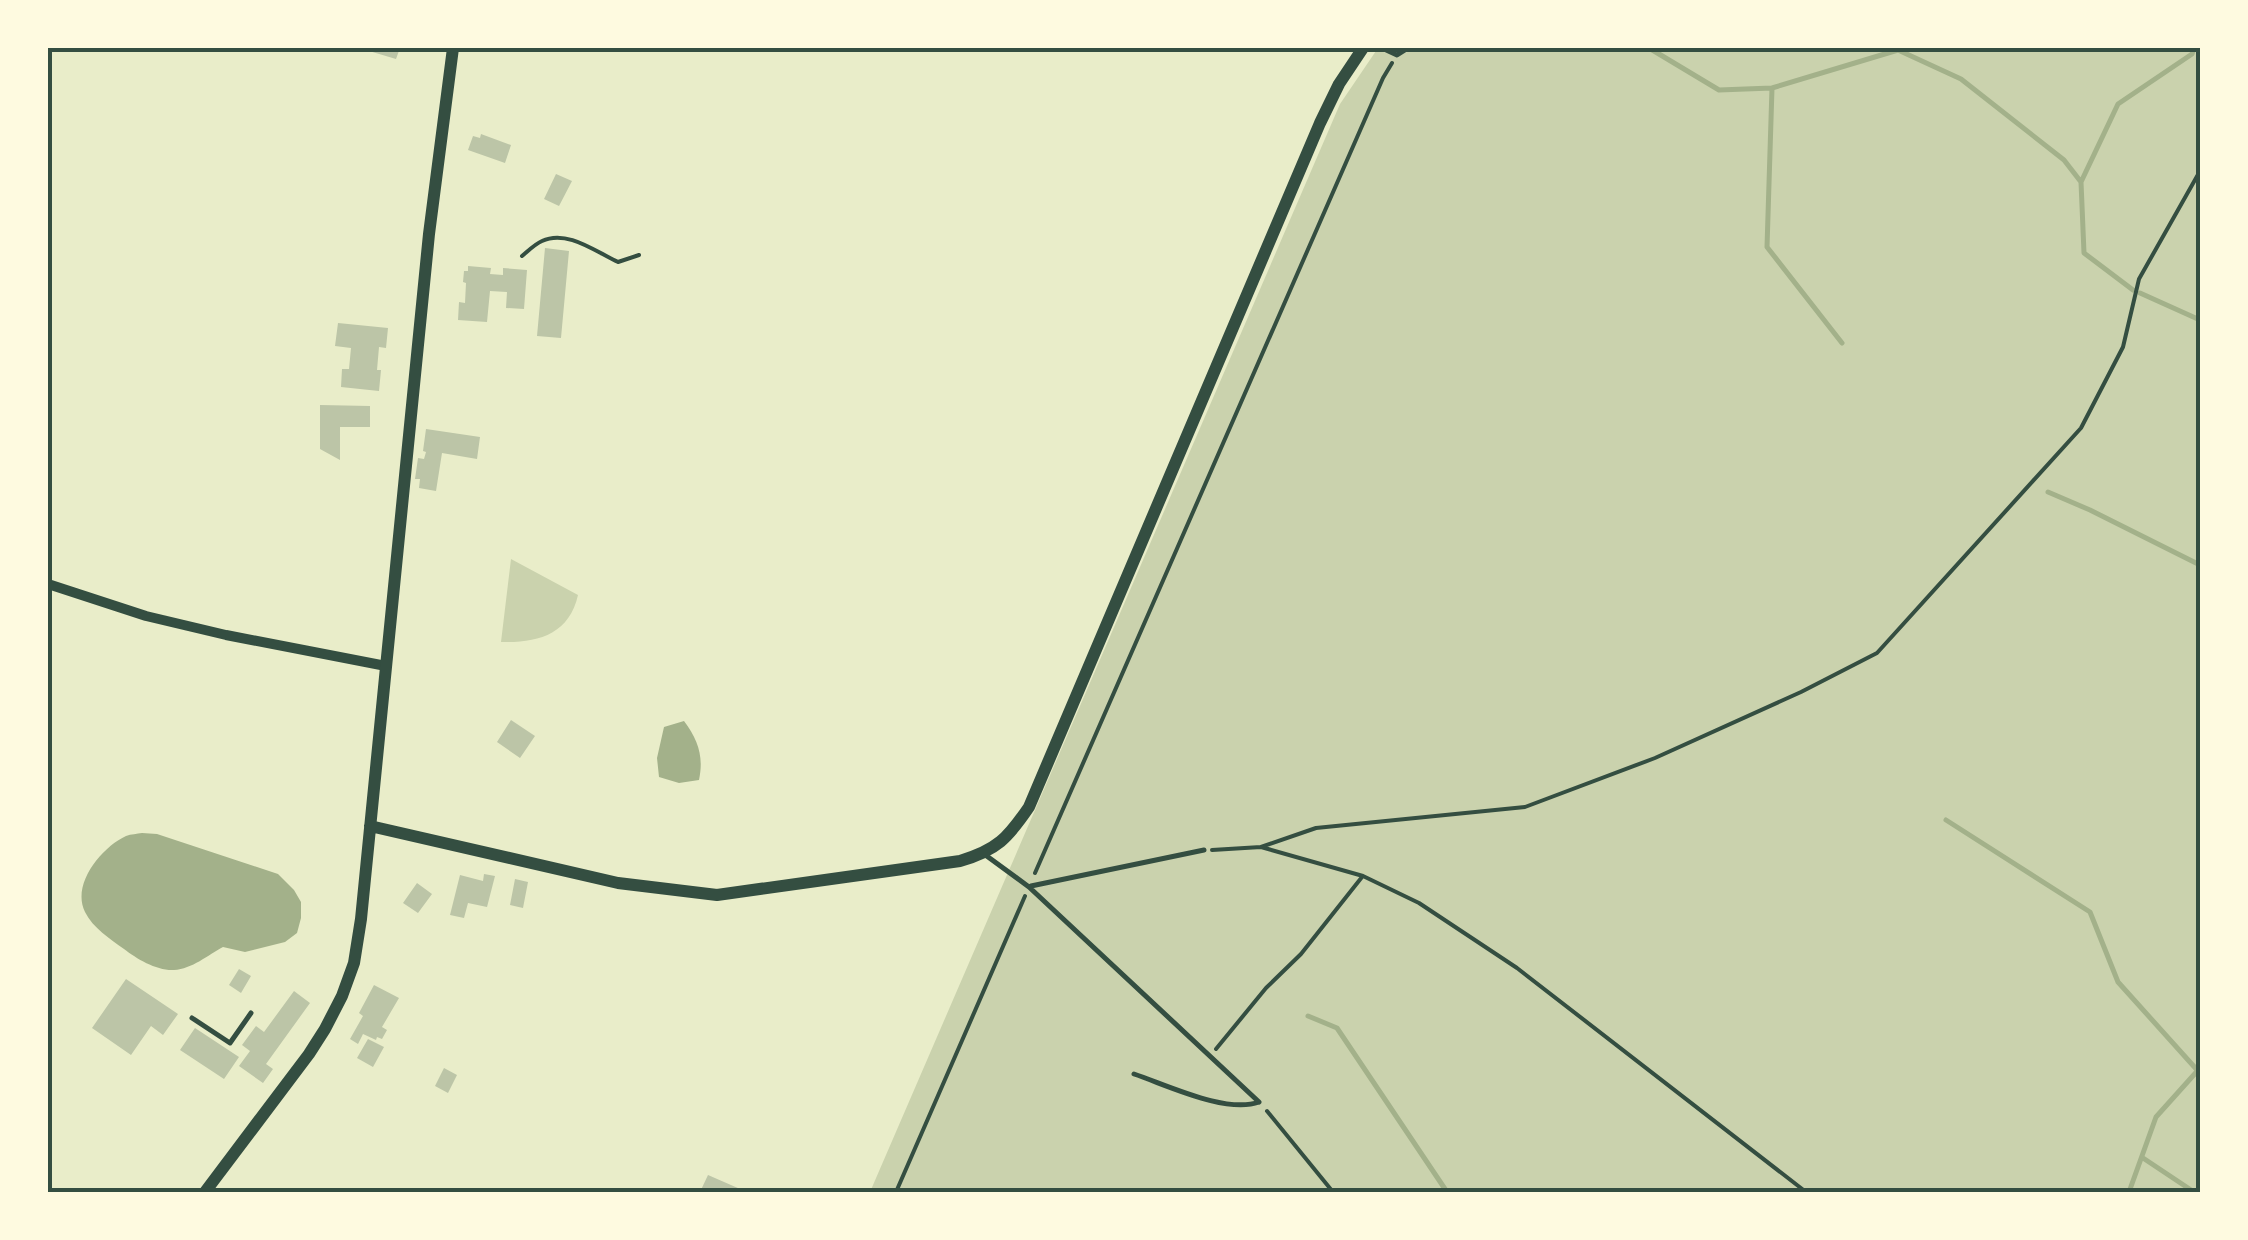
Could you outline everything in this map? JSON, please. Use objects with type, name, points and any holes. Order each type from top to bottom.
[{"type":"street","points":[[205,1192],[309,1054],[342,996],[354,963],[429,234],[454,48]]},
{"type":"street","points":[[370,826],[618,883],[717,895],[960,861],[984,854],[1016,827],[1029,807],[1320,123],[1363,48]]},
{"type":"street","points":[[48,584],[162,620],[386,666]]},
{"type":"lane","points":[[1382,48],[1397,55],[1408,48]]},
{"type":"lane","points":[[1029,887],[1204,850]]},
{"type":"lane","points":[[984,854],[1029,887],[1259,1102],[1248,1106],[1205,1098],[1134,1074]]},
{"type":"lane","points":[[192,1018],[230,1043],[252,1013]]},
{"type":"path","points":[[896,1192],[1264,346],[1383,78],[1397,55]]},
{"type":"path","points":[[1204,850],[1260,847],[1316,828],[1525,808],[1656,758],[1877,653],[2081,428],[2123,347],[2139,279],[2200,171]]},
{"type":"path","points":[[522,256],[542,241],[558,236],[618,262],[640,255]]},
{"type":"path","points":[[1260,847],[1364,876],[1418,903],[1517,968],[1806,1192]]},
{"type":"path","points":[[1209,1055],[1301,954],[1364,876]]},
{"type":"path","points":[[1259,1102],[1332,1192]]},
{"type":"shaded area","points":[[1378,48],[2200,48],[2200,1192],[870,1192],[1340,104]]},
{"type":"shaded area","points":[[511,559],[578,595],[567,619],[550,634],[527,641],[501,642]]},
{"type":"shaded area","points":[[684,721],[699,749],[701,763],[699,780],[679,783],[659,777],[657,758],[664,727]]},
{"type":"shaded area","points":[[142,833],[157,834],[278,874],[301,902],[297,933],[285,942],[245,952],[223,947],[181,969],[161,969],[135,957],[92,923],[85,912],[82,890],[99,857],[117,841]]},
{"type":"building","points":[[359,48],[400,48],[396,59]]},
{"type":"building","points":[[481,134],[511,145],[505,163],[468,150],[473,136],[480,138]]},
{"type":"building","points":[[556,174],[572,181],[559,206],[544,199]]},
{"type":"building","points":[[545,248],[569,251],[561,338],[537,336]]},
{"type":"building","points":[[468,266],[491,268],[490,274],[503,275],[503,268],[527,270],[524,309],[506,308],[507,292],[490,291],[487,322],[458,320],[459,302],[465,303],[463,282]]},
{"type":"building","points":[[338,323],[388,328],[386,348],[379,347],[379,391],[341,387],[342,369],[349,369],[351,348],[335,346]]},
{"type":"building","points":[[320,405],[370,406],[370,427],[340,427],[340,460],[320,449]]},
{"type":"building","points":[[426,429],[480,437],[477,459],[442,453],[436,491],[419,488],[420,479],[415,479],[418,458],[424,459],[426,452]]},
{"type":"building","points":[[511,720],[535,736],[520,758],[497,742]]},
{"type":"building","points":[[484,874],[495,876],[487,907],[468,903],[464,918],[450,915],[460,875],[483,881]]},
{"type":"building","points":[[515,879],[528,882],[523,908],[510,905]]},
{"type":"building","points":[[417,883],[432,894],[418,913],[403,903]]},
{"type":"building","points":[[239,969],[251,976],[241,993],[229,985]]},
{"type":"building","points":[[126,979],[178,1014],[163,1035],[151,1026],[131,1055],[92,1028]]},
{"type":"building","points":[[374,985],[399,998],[382,1027],[387,1030],[382,1039],[363,1034],[358,1044],[350,1039]]},
{"type":"building","points":[[294,991],[310,1003],[266,1064],[273,1069],[263,1083],[239,1066],[250,1051],[242,1045],[256,1026],[264,1032]]},
{"type":"building","points":[[195,1028],[239,1057],[224,1079],[180,1050]]},
{"type":"building","points":[[368,1039],[384,1047],[373,1067],[357,1058]]},
{"type":"building","points":[[444,1068],[457,1075],[448,1093],[435,1086]]},
{"type":"building","points":[[708,1175],[747,1192],[700,1192]]},
{"type":"waterway","points":[[1649,48],[1719,90],[1772,88],[1898,50],[1961,79],[2064,160],[2081,182],[2084,253],[2133,290]]},
{"type":"waterway","points":[[2081,182],[2118,104],[2192,54],[2194,48]]},
{"type":"waterway","points":[[1772,88],[1767,247],[1842,343]]},
{"type":"waterway","points":[[2140,293],[2200,320]]},
{"type":"waterway","points":[[2048,492],[2200,565]]},
{"type":"waterway","points":[[1946,820],[2090,912],[2118,982],[2198,1071]]},
{"type":"waterway","points":[[1308,1016],[1337,1028],[1447,1192]]},
{"type":"waterway","points":[[2129,1192],[2156,1117],[2200,1068]]},
{"type":"waterway","points":[[2143,1158],[2194,1192]]}]
